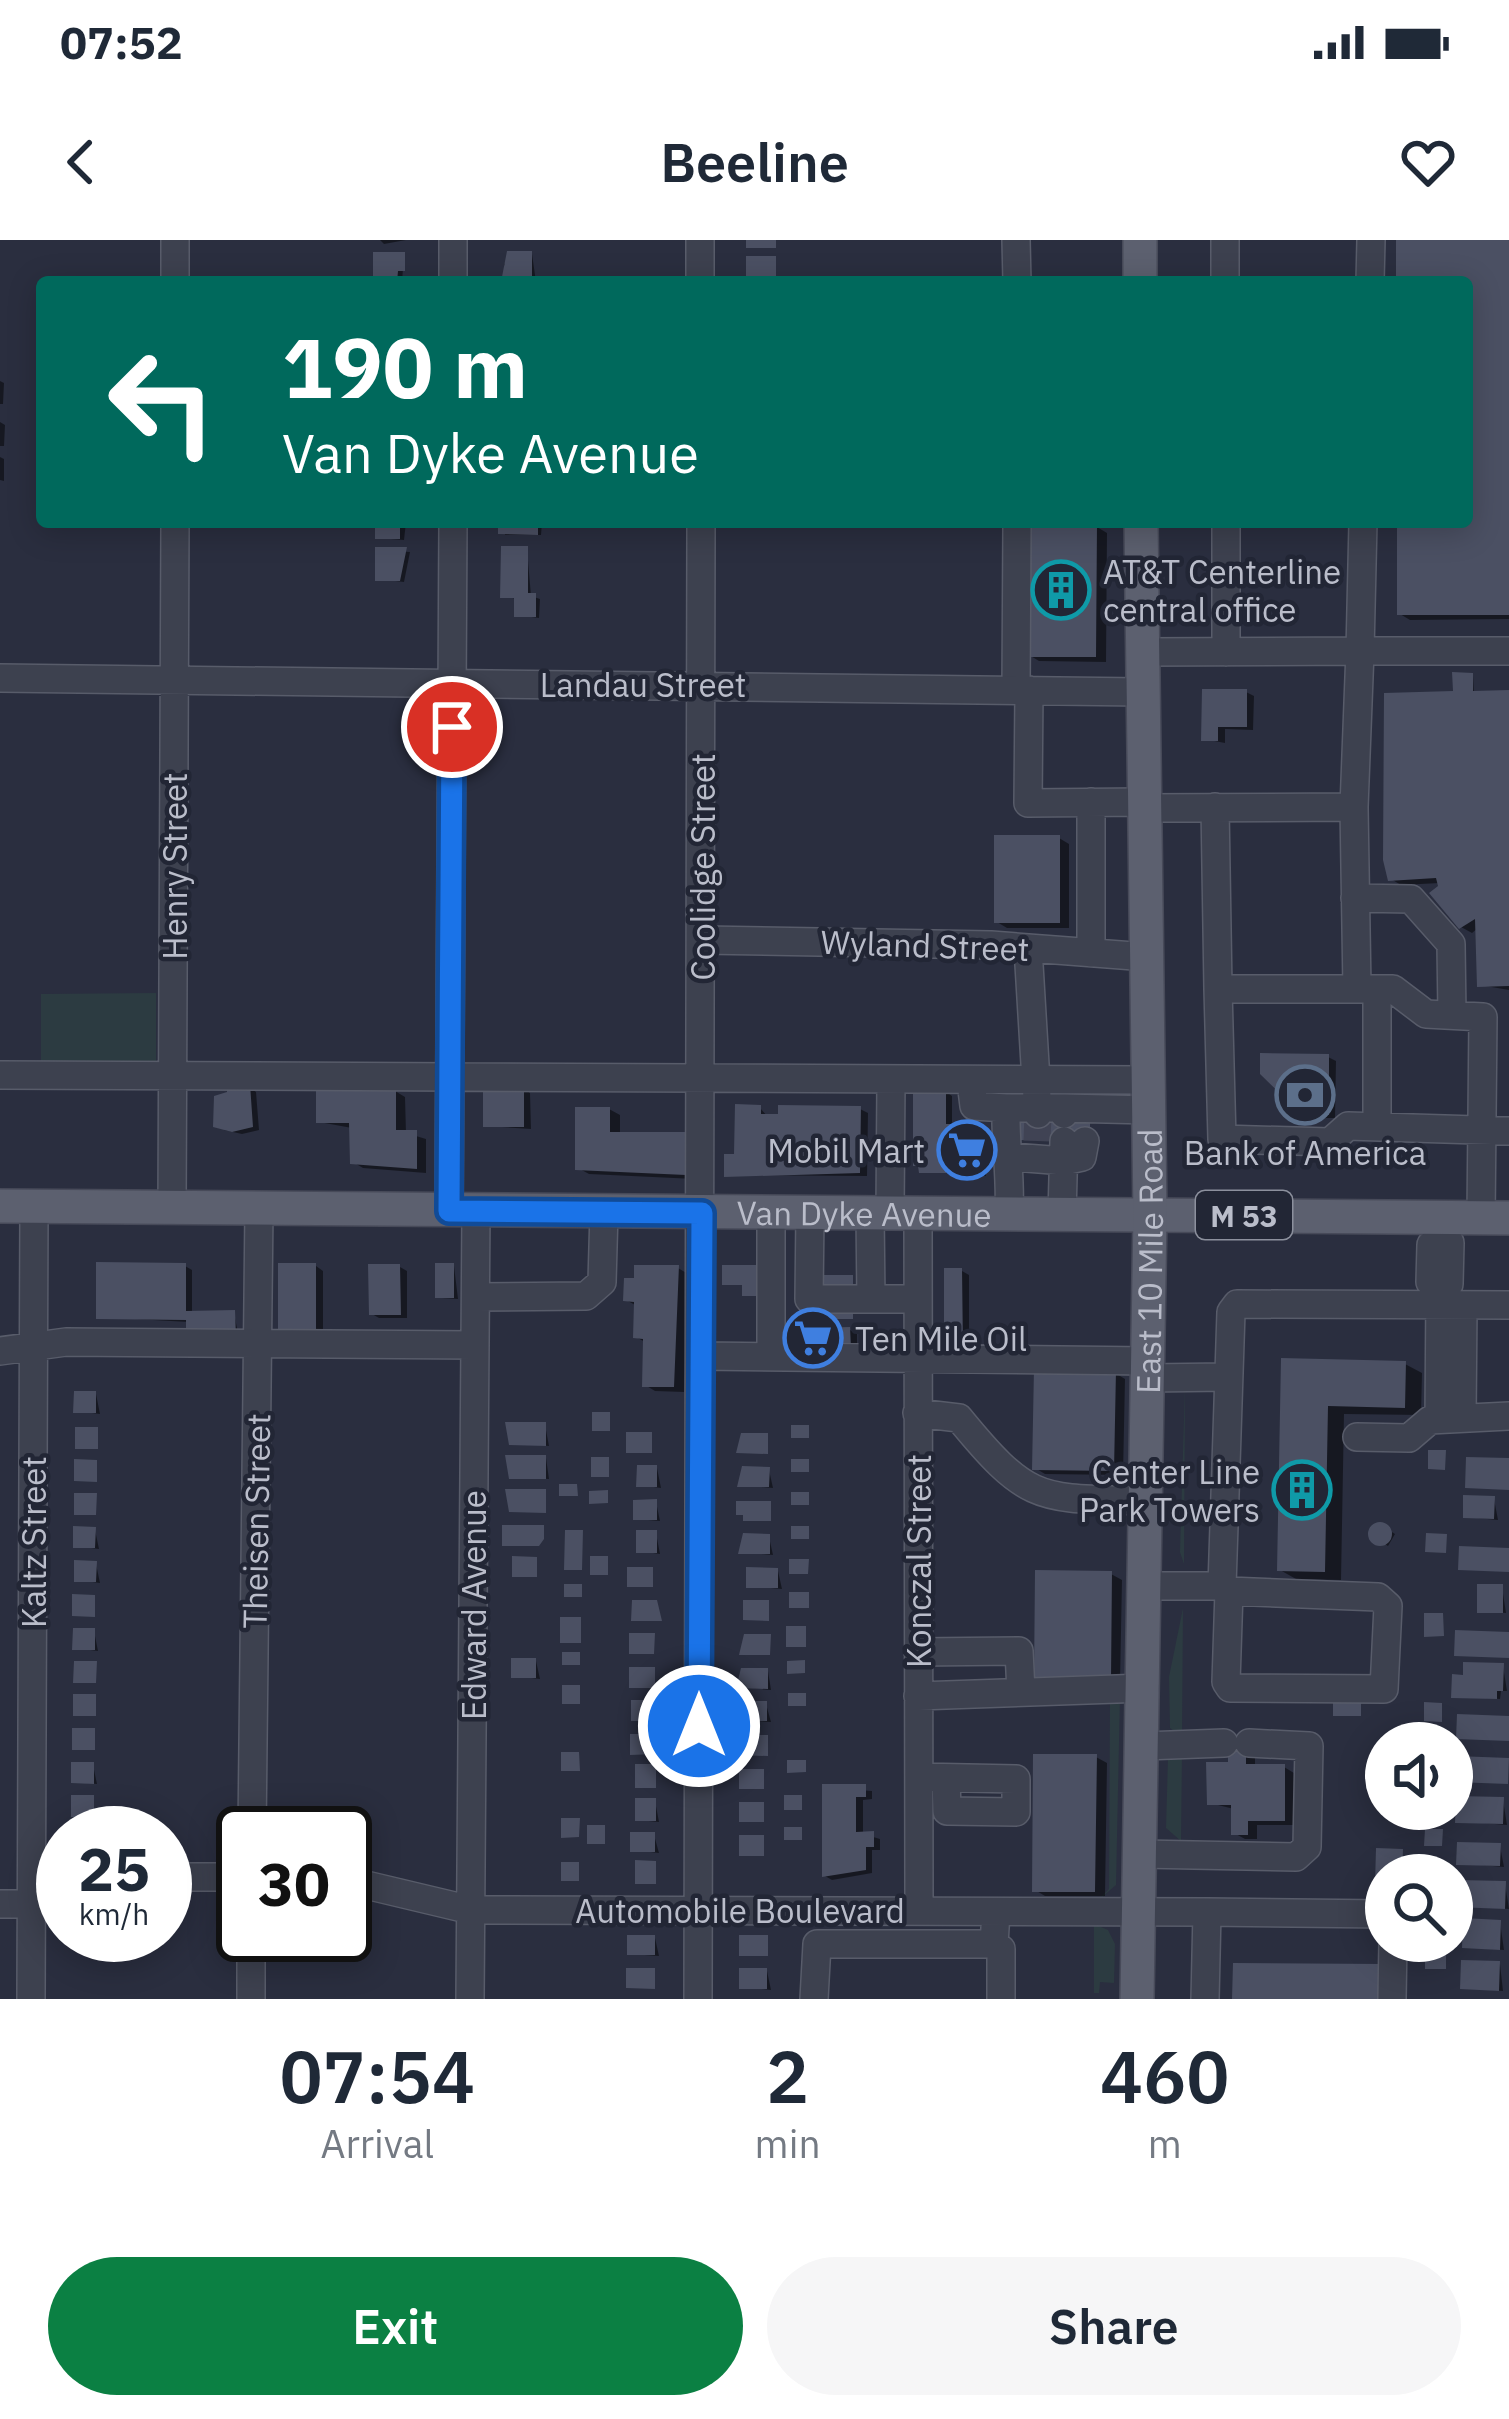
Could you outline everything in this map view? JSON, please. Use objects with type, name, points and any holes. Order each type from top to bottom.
[{"type":"main road","points":[[1140,240],[1140,276]]},
{"type":"main road","name":"East 10 Mile Road","points":[[1137,1999],[1150,1215],[1141,528]]},
{"type":"main road","name":"Van Dyke Avenue","points":[[0,1206],[1150,1215],[1442,1228],[1495,1218]]},
{"type":"street","points":[[175,240],[175,276]]},
{"type":"street","points":[[453,240],[453,276]]},
{"type":"street","points":[[700,240],[700,276]]},
{"type":"street","points":[[1016,240],[1017,276]]},
{"type":"street","points":[[1225,240],[1225,276]]},
{"type":"street","points":[[1370,276],[1371,240]]},
{"type":"street","name":"Henry Street","points":[[172,1210],[175,528]]},
{"type":"street","name":"Edward Avenue","points":[[453,528],[449,1079],[476,1297],[470,1999]]},
{"type":"street","name":"Coolidge Street","points":[[698,1999],[701,528]]},
{"type":"street","points":[[1017,528],[1028,803],[1354,807]]},
{"type":"street","points":[[1226,528],[1226,652]]},
{"type":"street","points":[[1363,528],[1355,898],[1377,1127]]},
{"type":"street","points":[[1142,652],[1509,651]]},
{"type":"street","name":"Landau Street","points":[[0,678],[1142,692]]},
{"type":"street","points":[[1090,953],[1091,802]]},
{"type":"street","points":[[1215,808],[1222,1139],[1330,1142],[1348,1126],[1495,1131]]},
{"type":"street","points":[[1355,898],[1412,899],[1451,944],[1452,1016]]},
{"type":"street","name":"Wyland Street","points":[[703,940],[1028,948],[1148,957]]},
{"type":"street","points":[[1028,948],[1036,1078],[1056,1131],[1062,1214]]},
{"type":"street","points":[[1218,988],[1393,989],[1426,1014],[1496,1017],[1495,1218]]},
{"type":"street","points":[[0,1075],[892,1082],[1036,1078],[1149,1095]]},
{"type":"street","points":[[871,1299],[893,1213],[892,1082]]},
{"type":"street","points":[[971,1082],[974,1106],[1006,1108],[1056,1131]]},
{"type":"street","points":[[1006,1108],[1005,1145],[1149,1095]]},
{"type":"street","points":[[1009,1213],[1056,1131]]},
{"type":"street","name":"Kaltz Street","points":[[31,1999],[34,1207]]},
{"type":"street","name":"Theisen Street","points":[[252,1806],[259,1209]]},
{"type":"street","points":[[476,1297],[586,1296],[597,1291],[602,1282],[604,1212]]},
{"type":"street","points":[[771,1357],[772,1213]]},
{"type":"street","points":[[810,1213],[809,1299],[917,1299]]},
{"type":"street","name":"Konczal Street","points":[[893,1213],[917,1299],[918,1696],[932,1777],[919,1910]]},
{"type":"street","points":[[1442,1228],[1450,1244],[1450,1418]]},
{"type":"street","points":[[1147,1586],[1226,1588],[1378,1597],[1388,1606],[1384,1689],[1230,1688],[1226,1682],[1226,1588],[1226,1377],[1231,1312],[1238,1304],[1448,1300],[1509,1305]]},
{"type":"street","points":[[0,1351],[66,1342],[475,1345]]},
{"type":"street","points":[[701,1356],[917,1358],[1226,1377]]},
{"type":"street","points":[[917,1413],[959,1418],[1004,1473],[1052,1498],[1147,1501]]},
{"type":"street","points":[[1357,1437],[1408,1438],[1450,1418],[1509,1416]]},
{"type":"street","points":[[918,1652],[1019,1651],[1021,1692]]},
{"type":"street","points":[[918,1696],[1145,1688]]},
{"type":"street","points":[[1141,1854],[1296,1857],[1307,1847],[1309,1746],[1144,1746]]},
{"type":"street","name":"Automobile Boulevard","points":[[372,1886],[471,1910],[1365,1914]]},
{"type":"street","points":[[0,1904],[36,1888]]},
{"type":"street","points":[[814,1999],[820,1910]]},
{"type":"street","points":[[994,1944],[996,1912]]},
{"type":"street","points":[[1205,1999],[1208,1912]]},
{"type":"street","points":[[817,1944],[994,1944],[1001,1949],[1001,1999]]},
{"type":"street","points":[[251,1962],[251,1999]]},
{"type":"street","points":[[1392,1999],[1393,1962]]},
{"type":"shaded area","points":[[156,993],[156,1067],[41,1067],[41,994]]},
{"type":"shaded area","points":[[1185,1385],[1184,1564],[1180,1552]]},
{"type":"shaded area","points":[[1183,1608],[1182,1737],[1170,1728],[1169,1677]]},
{"type":"shaded area","points":[[1120,1695],[1116,1885],[1095,1903],[1109,1889],[1110,1696]]},
{"type":"shaded area","points":[[1182,1753],[1181,1841],[1166,1828],[1168,1758]]},
{"type":"shaded area","points":[[1094,1924],[1108,1930],[1115,1944],[1114,1983],[1100,1982],[1099,1993],[1094,1993]]},
{"type":"building","points":[[746,240],[776,240],[776,248],[746,248]]},
{"type":"building","points":[[1396,240],[1509,240],[1509,615],[1397,615],[1397,528],[1473,528],[1473,276],[1396,276]]},
{"type":"building","points":[[507,251],[532,251],[532,276],[502,276]]},
{"type":"building","points":[[373,252],[405,252],[405,271],[398,271],[398,276],[373,276]]},
{"type":"building","points":[[746,256],[776,256],[776,276],[746,276]]},
{"type":"building","points":[[375,528],[400,528],[400,539],[375,539]]},
{"type":"building","points":[[498,528],[538,528],[538,535],[498,534]]},
{"type":"building","name":"AT&T Centerline central office","points":[[1027,528],[1097,528],[1096,657],[1026,657]]},
{"type":"building","points":[[501,546],[528,546],[528,593],[536,593],[536,617],[514,617],[514,598],[500,598]]},
{"type":"building","points":[[375,547],[407,547],[400,581],[375,581]]},
{"type":"building","points":[[1452,672],[1473,673],[1473,691],[1509,690],[1509,986],[1477,987],[1475,919],[1459,929],[1429,893],[1438,886],[1436,878],[1388,881],[1383,860],[1384,693],[1453,691]]},
{"type":"building","points":[[1202,689],[1247,689],[1247,727],[1218,727],[1218,741],[1201,741]]},
{"type":"building","points":[[994,835],[1060,835],[1060,923],[994,923]]},
{"type":"building","name":"Bank of America","points":[[1260,1053],[1329,1054],[1329,1115],[1302,1115],[1260,1074]]},
{"type":"building","points":[[227,1084],[250,1084],[253,1127],[232,1132],[213,1127],[214,1096],[227,1092]]},
{"type":"building","points":[[524,1085],[524,1127],[483,1127],[483,1086]]},
{"type":"building","points":[[396,1088],[396,1130],[417,1130],[417,1169],[350,1164],[349,1123],[316,1123],[316,1089]]},
{"type":"building","points":[[928,1088],[946,1088],[946,1124],[979,1124],[980,1173],[948,1173],[948,1159],[946,1173],[919,1173],[918,1166],[913,1166],[913,1094],[928,1093]]},
{"type":"building","points":[[735,1104],[761,1105],[761,1114],[778,1114],[778,1105],[861,1106],[860,1173],[724,1177],[724,1154],[734,1154]]},
{"type":"building","points":[[575,1107],[610,1107],[610,1132],[685,1132],[686,1175],[575,1170]]},
{"type":"building","points":[[1010,1114],[1090,1114],[1090,1141],[1010,1140]]},
{"type":"building","points":[[96,1262],[186,1263],[186,1311],[235,1310],[236,1337],[186,1337],[186,1320],[96,1319]]},
{"type":"building","points":[[278,1263],[316,1263],[316,1338],[278,1338]]},
{"type":"building","points":[[435,1263],[454,1263],[454,1298],[435,1298]]},
{"type":"building","points":[[368,1264],[400,1264],[401,1315],[369,1315]]},
{"type":"building","points":[[634,1265],[679,1265],[674,1387],[642,1387],[643,1339],[633,1338],[634,1302],[623,1301],[624,1278],[634,1278]]},
{"type":"building","points":[[722,1265],[765,1265],[765,1296],[742,1296],[742,1285],[722,1285]]},
{"type":"building","points":[[944,1268],[962,1268],[963,1350],[944,1350]]},
{"type":"building","points":[[820,1275],[853,1275],[853,1319],[820,1319]]},
{"type":"building","points":[[850,1327],[851,1348],[779,1348],[779,1329]]},
{"type":"building","name":"Center Line Park Towers","points":[[1281,1358],[1406,1361],[1405,1408],[1328,1406],[1325,1572],[1277,1571]]},
{"type":"building","points":[[1034,1368],[1116,1370],[1114,1471],[1032,1470]]},
{"type":"building","points":[[74,1391],[96,1391],[96,1413],[73,1413]]},
{"type":"building","points":[[592,1412],[610,1412],[610,1431],[592,1431]]},
{"type":"building","points":[[505,1422],[546,1422],[546,1446],[509,1445]]},
{"type":"building","points":[[791,1425],[809,1425],[809,1438],[791,1438]]},
{"type":"building","points":[[75,1427],[98,1427],[98,1449],[75,1449]]},
{"type":"building","points":[[626,1432],[652,1432],[652,1453],[626,1453]]},
{"type":"building","points":[[741,1433],[768,1433],[768,1454],[736,1453]]},
{"type":"building","points":[[1428,1450],[1446,1450],[1445,1470],[1428,1469]]},
{"type":"building","points":[[505,1455],[546,1455],[546,1479],[509,1479]]},
{"type":"building","points":[[591,1457],[609,1457],[609,1477],[591,1477]]},
{"type":"building","points":[[1466,1457],[1509,1458],[1509,1490],[1465,1488]]},
{"type":"building","points":[[74,1459],[97,1460],[97,1482],[74,1481]]},
{"type":"building","points":[[791,1459],[809,1459],[809,1472],[791,1472]]},
{"type":"building","points":[[637,1465],[657,1465],[657,1487],[636,1487]]},
{"type":"building","points":[[742,1466],[770,1467],[769,1487],[737,1487]]},
{"type":"building","points":[[559,1484],[577,1484],[578,1496],[559,1496]]},
{"type":"building","points":[[505,1489],[546,1489],[546,1513],[509,1512]]},
{"type":"building","points":[[608,1490],[608,1503],[589,1504],[589,1491]]},
{"type":"building","points":[[791,1492],[809,1492],[809,1505],[791,1505]]},
{"type":"building","points":[[74,1493],[97,1493],[96,1515],[74,1515]]},
{"type":"building","points":[[1463,1495],[1495,1496],[1494,1519],[1463,1518]]},
{"type":"building","points":[[657,1499],[657,1520],[633,1520],[633,1500]]},
{"type":"building","points":[[736,1501],[771,1501],[771,1521],[743,1521],[743,1515],[736,1515]]},
{"type":"building","points":[[1375,1522],[1385,1522],[1392,1534],[1385,1546],[1375,1546],[1368,1539],[1368,1529]]},
{"type":"building","points":[[502,1525],[544,1525],[544,1539],[539,1546],[502,1546]]},
{"type":"building","points":[[73,1526],[96,1527],[95,1548],[73,1548]]},
{"type":"building","points":[[791,1526],[809,1526],[809,1539],[791,1539]]},
{"type":"building","points":[[565,1530],[583,1530],[582,1570],[564,1570]]},
{"type":"building","points":[[636,1530],[657,1530],[657,1553],[636,1553]]},
{"type":"building","points":[[743,1533],[770,1534],[770,1554],[738,1554]]},
{"type":"building","points":[[1426,1533],[1447,1534],[1446,1553],[1425,1552]]},
{"type":"building","points":[[1459,1546],[1509,1548],[1509,1572],[1458,1570]]},
{"type":"building","points":[[512,1556],[537,1557],[537,1577],[512,1577]]},
{"type":"building","points":[[590,1556],[608,1556],[608,1575],[590,1575]]},
{"type":"building","points":[[789,1559],[809,1559],[808,1574],[789,1574]]},
{"type":"building","points":[[74,1560],[97,1561],[96,1582],[74,1582]]},
{"type":"building","points":[[627,1567],[653,1567],[653,1587],[627,1587]]},
{"type":"building","points":[[746,1567],[778,1568],[778,1588],[746,1588]]},
{"type":"building","points":[[1035,1570],[1112,1571],[1111,1679],[1034,1679]]},
{"type":"building","points":[[564,1584],[582,1584],[582,1597],[564,1597]]},
{"type":"building","points":[[1477,1584],[1503,1584],[1503,1613],[1477,1613]]},
{"type":"building","points":[[789,1592],[809,1592],[809,1608],[789,1608]]},
{"type":"building","points":[[72,1594],[95,1595],[95,1617],[72,1616]]},
{"type":"building","points":[[632,1600],[657,1600],[662,1621],[631,1621]]},
{"type":"building","points":[[743,1600],[769,1600],[769,1621],[743,1620]]},
{"type":"building","points":[[1424,1613],[1443,1613],[1444,1636],[1424,1637]]},
{"type":"building","points":[[560,1617],[581,1617],[581,1643],[560,1643]]},
{"type":"building","points":[[786,1626],[806,1626],[806,1647],[786,1647]]},
{"type":"building","points":[[73,1628],[95,1628],[95,1650],[72,1650]]},
{"type":"building","points":[[1455,1630],[1509,1632],[1509,1658],[1454,1656]]},
{"type":"building","points":[[629,1633],[655,1633],[654,1654],[629,1654]]},
{"type":"building","points":[[744,1634],[771,1634],[770,1655],[739,1655]]},
{"type":"building","points":[[562,1652],[580,1652],[580,1665],[562,1665]]},
{"type":"building","points":[[511,1658],[536,1658],[536,1678],[511,1678]]},
{"type":"building","points":[[805,1660],[805,1673],[787,1674],[787,1661]]},
{"type":"building","points":[[74,1661],[97,1661],[96,1683],[73,1683]]},
{"type":"building","points":[[1463,1662],[1504,1663],[1503,1691],[1497,1691],[1497,1699],[1451,1698],[1452,1674],[1463,1675]]},
{"type":"building","points":[[629,1667],[655,1667],[655,1688],[629,1688]]},
{"type":"building","points":[[741,1668],[768,1668],[768,1689],[736,1688]]},
{"type":"building","points":[[562,1685],[580,1685],[580,1704],[562,1704]]},
{"type":"building","points":[[788,1693],[806,1693],[806,1706],[788,1706]]},
{"type":"building","points":[[73,1694],[96,1694],[96,1716],[73,1716]]},
{"type":"building","points":[[1333,1697],[1361,1697],[1361,1716],[1333,1716]]},
{"type":"building","points":[[631,1700],[657,1700],[656,1721],[631,1721]]},
{"type":"building","points":[[740,1701],[767,1701],[767,1721],[735,1721]]},
{"type":"building","points":[[1424,1702],[1442,1703],[1442,1722],[1424,1721]]},
{"type":"building","points":[[1457,1714],[1509,1716],[1509,1741],[1473,1740],[1473,1722],[1457,1722]]},
{"type":"building","points":[[72,1728],[95,1728],[95,1750],[72,1750]]},
{"type":"building","points":[[630,1734],[656,1734],[656,1754],[630,1755]]},
{"type":"building","points":[[740,1735],[768,1735],[768,1756],[736,1755]]},
{"type":"building","points":[[1228,1737],[1246,1737],[1246,1764],[1285,1764],[1285,1821],[1248,1821],[1248,1835],[1231,1835],[1231,1805],[1207,1805],[1206,1762],[1228,1762]]},
{"type":"building","points":[[561,1752],[579,1752],[580,1771],[561,1771]]},
{"type":"building","points":[[1033,1754],[1097,1754],[1095,1892],[1032,1892]]},
{"type":"building","points":[[1473,1757],[1509,1758],[1508,1784],[1473,1783]]},
{"type":"building","points":[[787,1760],[806,1760],[806,1772],[787,1773]]},
{"type":"building","points":[[71,1762],[94,1762],[94,1784],[71,1783]]},
{"type":"building","points":[[635,1764],[656,1764],[656,1788],[635,1788]]},
{"type":"building","points":[[739,1769],[764,1769],[764,1789],[739,1789]]},
{"type":"building","points":[[822,1784],[866,1784],[866,1797],[856,1797],[856,1832],[874,1831],[874,1847],[866,1847],[866,1870],[822,1877]]},
{"type":"building","points":[[71,1795],[94,1795],[94,1806],[71,1806]]},
{"type":"building","points":[[784,1795],[802,1795],[802,1810],[784,1810]]},
{"type":"building","points":[[1473,1796],[1504,1797],[1503,1824],[1473,1823]]},
{"type":"building","points":[[635,1798],[656,1798],[656,1821],[635,1821]]},
{"type":"building","points":[[739,1802],[764,1802],[764,1822],[739,1822]]},
{"type":"building","points":[[561,1818],[580,1818],[579,1837],[561,1838]]},
{"type":"building","points":[[587,1825],[605,1825],[605,1844],[587,1844]]},
{"type":"building","points":[[784,1827],[802,1827],[802,1840],[784,1840]]},
{"type":"building","points":[[1425,1830],[1443,1830],[1442,1846],[1424,1846]]},
{"type":"building","points":[[630,1832],[655,1832],[655,1852],[630,1852]]},
{"type":"building","points":[[739,1835],[764,1835],[764,1856],[739,1856]]},
{"type":"building","points":[[1457,1842],[1501,1843],[1500,1866],[1473,1865],[1473,1854],[1456,1854]]},
{"type":"building","points":[[1376,1848],[1403,1849],[1403,1854],[1376,1854]]},
{"type":"building","points":[[635,1860],[656,1861],[656,1884],[635,1884]]},
{"type":"building","points":[[561,1862],[579,1862],[579,1881],[561,1881]]},
{"type":"building","points":[[1473,1880],[1506,1881],[1505,1909],[1473,1908]]},
{"type":"building","points":[[1473,1919],[1501,1920],[1500,1950],[1473,1949]]},
{"type":"building","points":[[627,1935],[655,1935],[655,1955],[627,1955]]},
{"type":"building","points":[[739,1935],[768,1935],[768,1956],[739,1956]]},
{"type":"building","points":[[1500,1961],[1499,1991],[1460,1989],[1461,1962]]},
{"type":"building","points":[[1425,1962],[1446,1962],[1446,1969],[1425,1969]]},
{"type":"building","points":[[1233,1963],[1384,1964],[1383,1999],[1232,1999]]},
{"type":"building","points":[[626,1968],[655,1968],[655,1989],[626,1988]]},
{"type":"building","points":[[739,1968],[767,1968],[767,1989],[739,1989]]},
{"type":"tunnel","points":[[1037,1141],[1038,1114]]},
{"type":"place","name":"AT&T Centerline central office","points":[[1061,590]]},
{"type":"place","name":"Bank of America","points":[[1305,1095]]},
{"type":"place","name":"Mobil Mart","points":[[967,1150]]},
{"type":"place","name":"Ten Mile Oil","points":[[813,1338]]},
{"type":"place","name":"Center Line Park Towers","points":[[1302,1490]]},
{"type":"route","points":[[452,727],[449,1211],[702,1213],[699,1726]]}]
